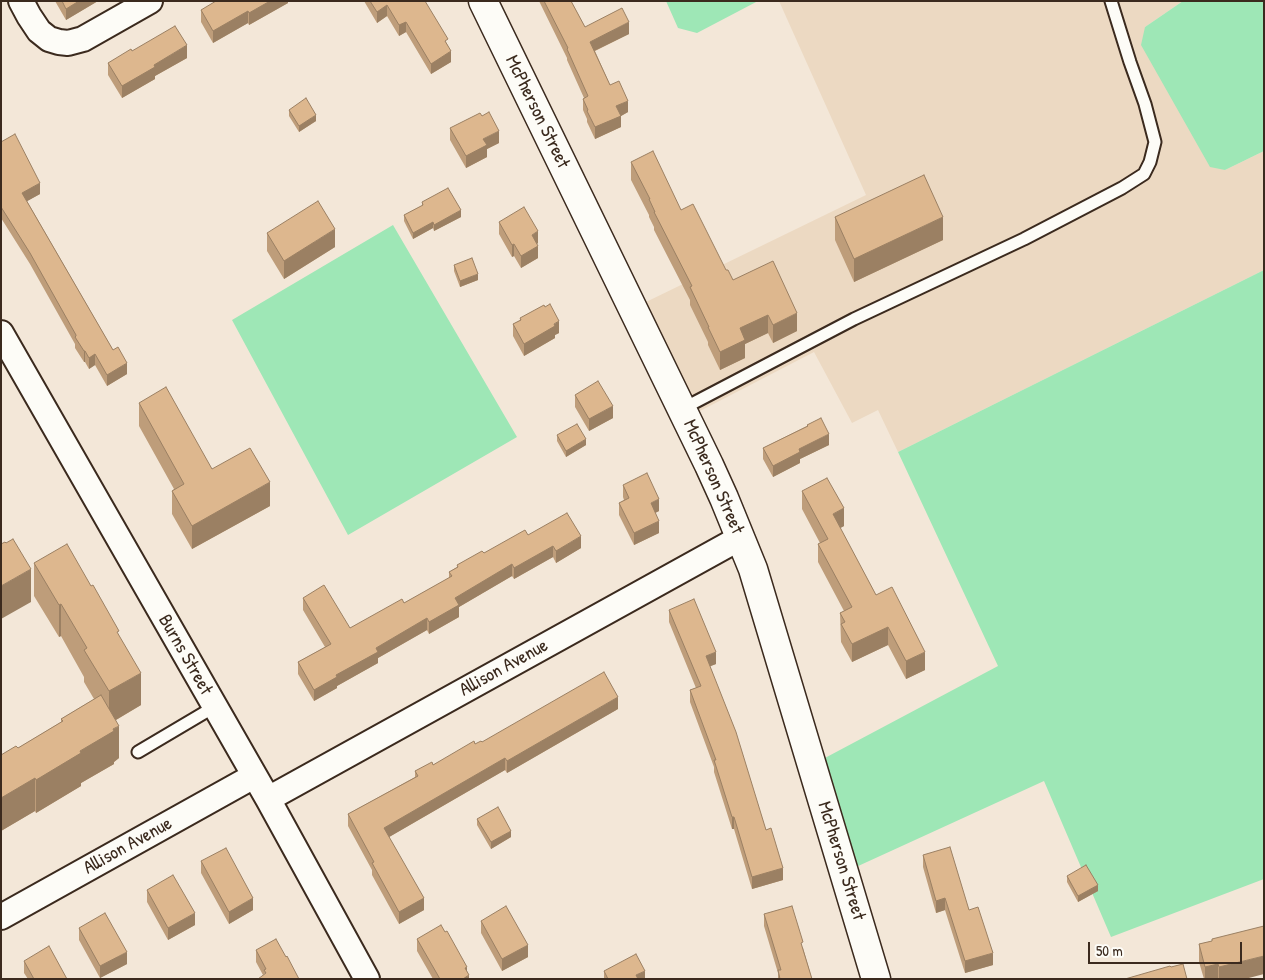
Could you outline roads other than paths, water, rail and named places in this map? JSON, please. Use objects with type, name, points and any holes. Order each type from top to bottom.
[{"type":"street","points":[[21,1],[28,16],[39,31],[49,39],[68,43],[83,39],[150,1]]},
{"type":"street","name":"McPherson Street","points":[[483,1],[682,409],[753,569],[876,979]]},
{"type":"street","name":"Burns Street","points":[[1,333],[268,799],[367,979]]},
{"type":"street","name":"Allison Avenue","points":[[268,799],[740,538]]},
{"type":"street","name":"Allison Avenue","points":[[1,917],[254,776]]},
{"type":"lane","points":[[682,409],[854,319],[1024,239],[1122,188],[1144,174],[1150,162],[1155,142],[1145,104],[1111,1]]},
{"type":"lane","points":[[138,752],[214,707]]}]
